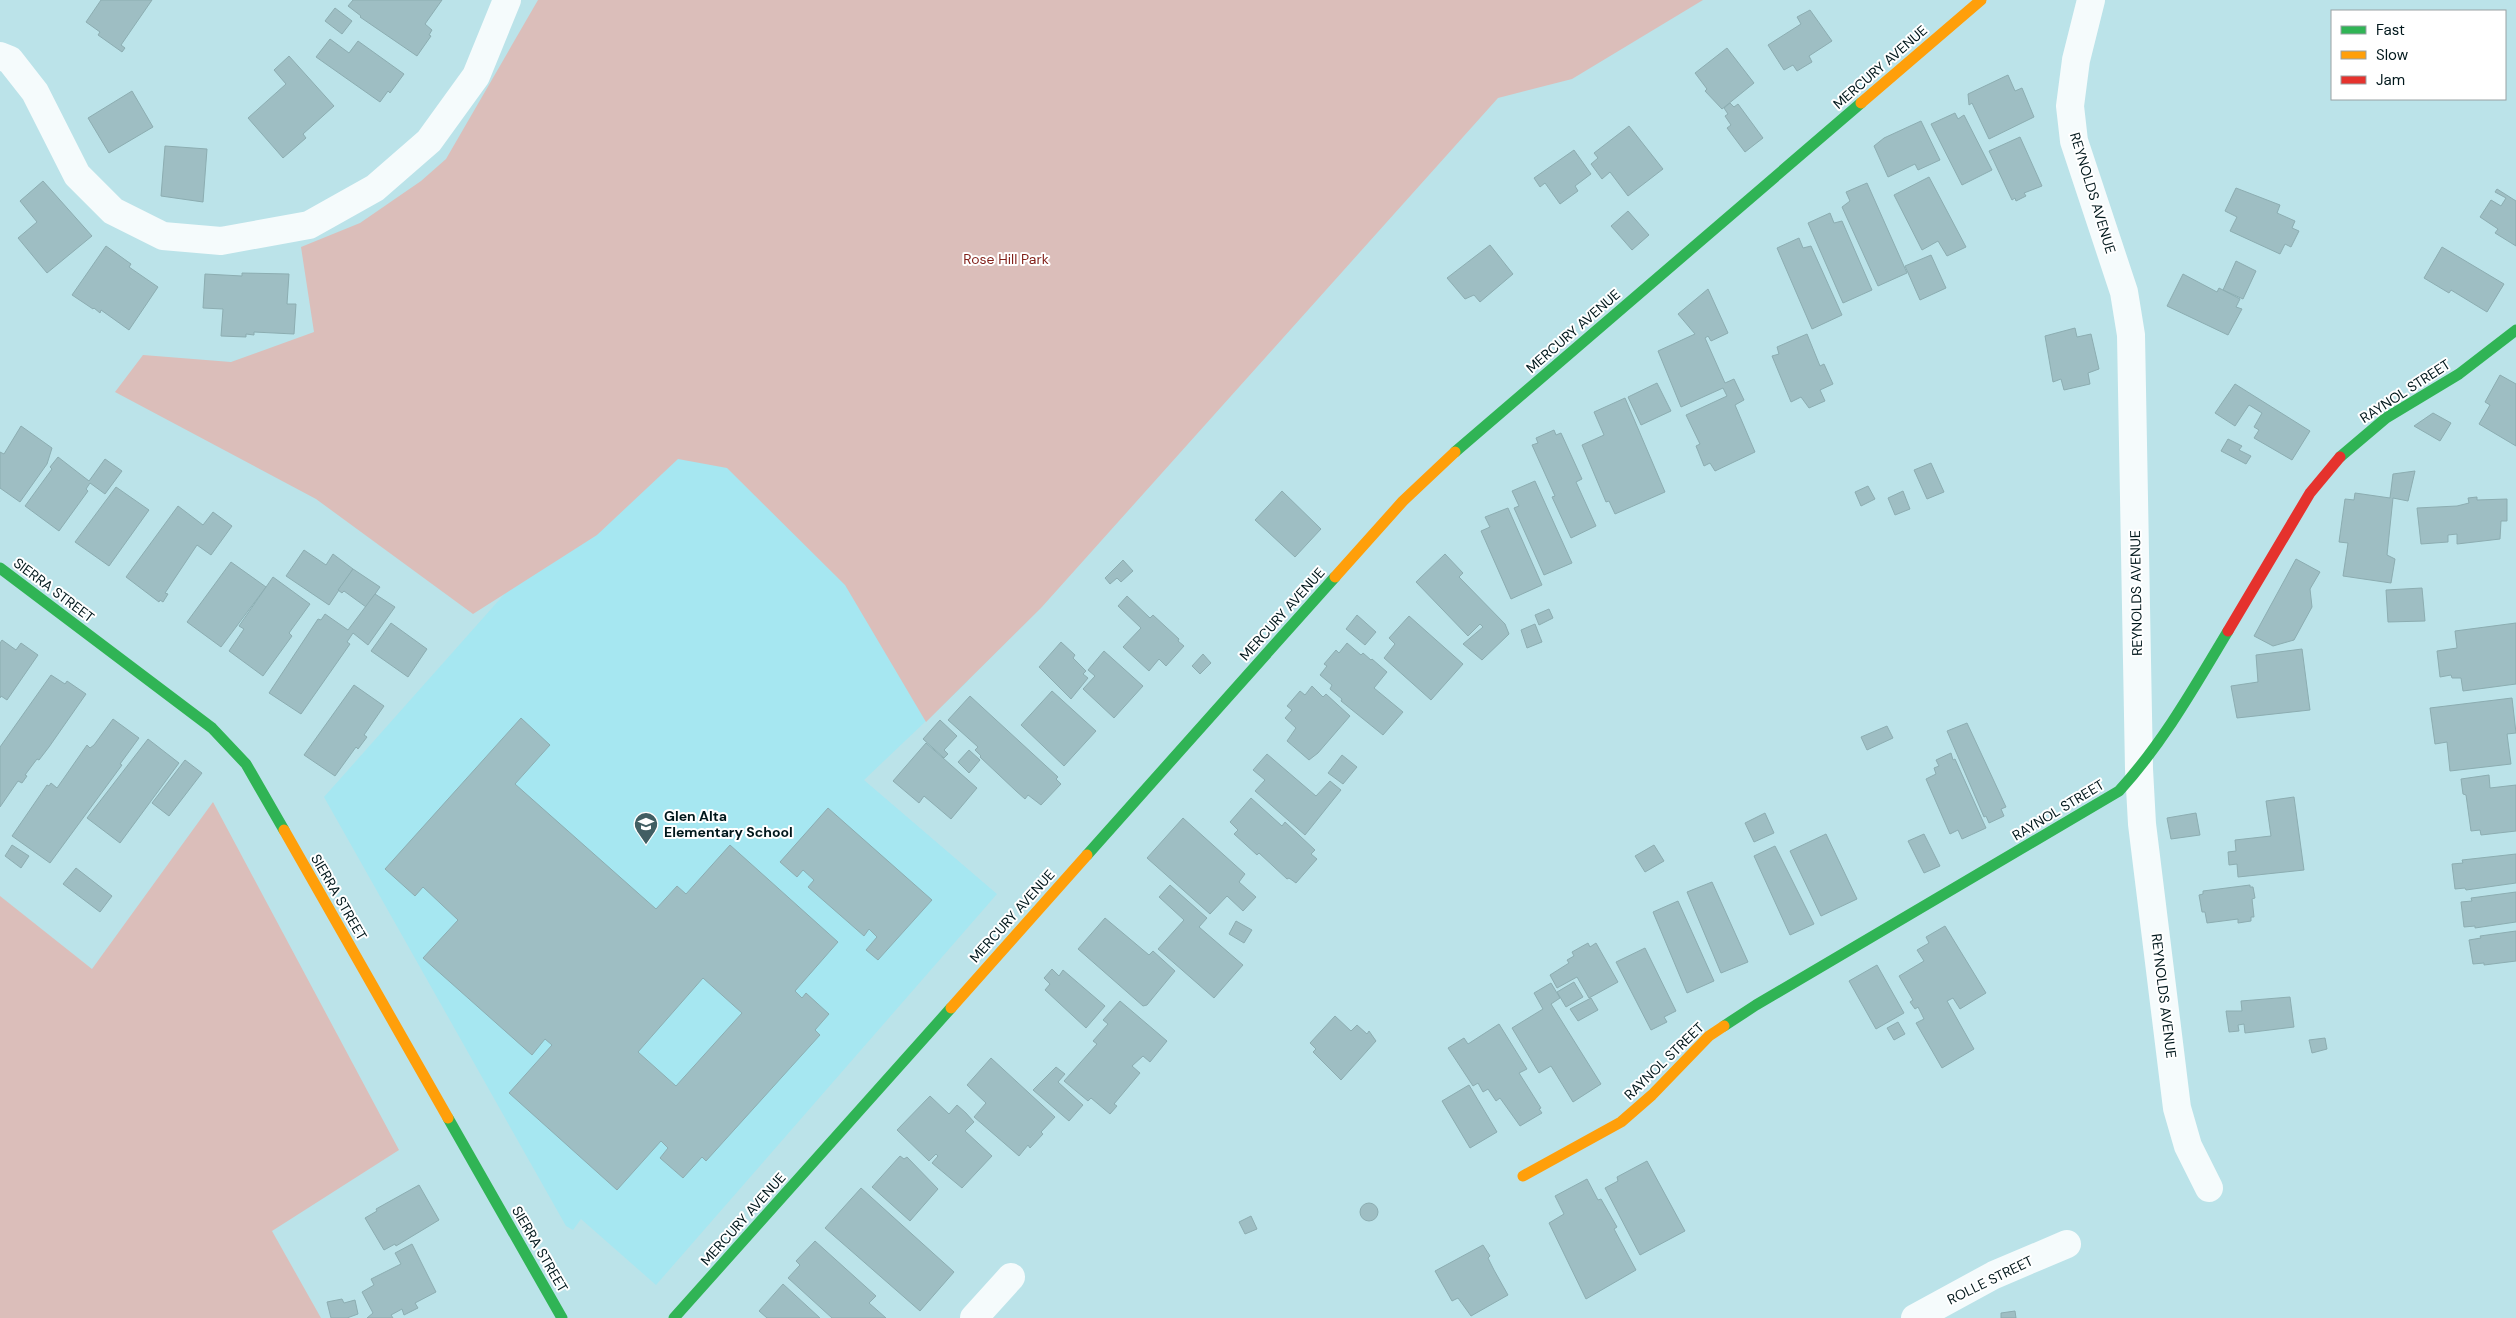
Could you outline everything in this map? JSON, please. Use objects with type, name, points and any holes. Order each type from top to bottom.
[{"type":"street","points":[[0,56],[10,60],[35,92],[77,175],[113,210],[163,236],[221,241],[309,225],[375,188],[429,141],[476,76],[507,0]]},
{"type":"street","name":"MERCURY AVENUE","points":[[674,1318],[1403,501],[1449,457],[1981,0]]},
{"type":"street","name":"REYNOLDS AVENUE","points":[[2091,0],[2076,60],[2070,106],[2074,141],[2124,292],[2131,335],[2139,769],[2142,824],[2177,1108],[2188,1146],[2209,1188]]},
{"type":"street","name":"RAYNOL STREET","points":[[1523,1176],[1621,1122],[1652,1095],[1709,1036],[1756,1005],[2119,791],[2139,769],[2185,702],[2310,493],[2345,451],[2386,418],[2459,374],[2516,330]]},
{"type":"street","name":"SIERRA STREET","points":[[0,568],[212,728],[246,764],[562,1318]]},
{"type":"street","name":"ROLLE STREET","points":[[1915,1318],[1994,1275],[2067,1244]]},
{"type":"street","points":[[974,1318],[1011,1277]]},
{"type":"shaded area","name":"Glen Alta Elementary School","points":[[627,326],[968,681],[864,780],[997,894],[656,1285],[581,1219],[573,1230],[566,1226],[324,797],[637,445]]},
{"type":"green space","name":"Rose Hill Park","points":[[538,0],[1703,0],[1572,79],[1498,98],[1041,608],[926,722],[845,585],[727,468],[678,459],[597,535],[473,614],[316,499],[115,392],[143,355],[231,362],[314,332],[301,247],[360,223],[421,181],[446,159]]},
{"type":"green space","points":[[213,802],[399,1150],[272,1231],[321,1318],[0,1318],[0,896],[92,969]]},
{"type":"building","points":[[101,0],[152,0],[121,45],[125,48],[122,52],[98,35],[100,32],[86,22]]},
{"type":"building","points":[[353,0],[442,0],[425,24],[432,30],[429,35],[431,36],[417,56],[360,17],[348,6]]},
{"type":"building","points":[[335,8],[352,21],[342,34],[325,21]]},
{"type":"building","points":[[1810,10],[1832,41],[1809,56],[1812,62],[1797,71],[1793,65],[1784,70],[1768,45],[1801,24],[1797,17]]},
{"type":"building","points":[[330,39],[349,53],[358,41],[404,74],[390,93],[388,91],[380,102],[316,57]]},
{"type":"building","points":[[1727,48],[1754,83],[1722,109],[1705,91],[1707,89],[1695,73]]},
{"type":"building","points":[[289,56],[334,106],[303,134],[306,138],[283,158],[248,118],[286,84],[274,70]]},
{"type":"building","points":[[2008,75],[2015,91],[2022,88],[2034,117],[1989,139],[1972,103],[1969,105],[1968,94]]},
{"type":"building","points":[[132,91],[153,127],[109,153],[88,118]]},
{"type":"building","points":[[1730,103],[1734,107],[1738,104],[1763,138],[1745,152],[1727,128],[1731,125],[1725,116],[1728,114],[1724,108]]},
{"type":"building","points":[[1955,113],[1958,119],[1964,115],[1992,170],[1962,185],[1931,124]]},
{"type":"building","points":[[1921,121],[1940,160],[1918,170],[1915,164],[1888,177],[1874,146],[1884,138]]},
{"type":"building","points":[[1629,126],[1663,169],[1628,196],[1610,172],[1602,179],[1591,164],[1598,158],[1594,153]]},
{"type":"building","points":[[2020,137],[2042,186],[2024,193],[2026,196],[2016,201],[2015,198],[2012,200],[1989,151]]},
{"type":"building","points":[[165,146],[207,149],[203,202],[161,196]]},
{"type":"building","points":[[1574,150],[1591,174],[1575,186],[1578,191],[1560,204],[1545,183],[1540,187],[1534,178]]},
{"type":"building","points":[[1929,177],[1966,247],[1947,256],[1938,241],[1922,250],[1894,195]]},
{"type":"building","points":[[43,181],[92,236],[47,273],[18,238],[37,222],[20,201]]},
{"type":"building","points":[[1867,183],[1907,273],[1878,286],[1842,207],[1850,201],[1846,192]]},
{"type":"building","points":[[2236,188],[2280,205],[2277,213],[2295,221],[2292,228],[2299,231],[2291,247],[2285,244],[2280,254],[2230,231],[2237,217],[2225,211]]},
{"type":"building","points":[[2497,189],[2516,201],[2516,246],[2495,233],[2498,229],[2480,217],[2491,200],[2501,206],[2506,198],[2495,192]]},
{"type":"building","points":[[1628,211],[1649,235],[1632,250],[1611,226]]},
{"type":"building","points":[[1830,213],[1834,223],[1842,221],[1872,290],[1843,303],[1808,223]]},
{"type":"building","points":[[1799,238],[1803,248],[1811,246],[1842,315],[1812,329],[1777,248]]},
{"type":"building","points":[[1490,245],[1513,274],[1480,302],[1474,295],[1465,299],[1447,278]]},
{"type":"building","points":[[106,246],[131,264],[129,267],[158,287],[129,330],[101,310],[100,313],[72,295]]},
{"type":"building","points":[[2442,247],[2504,284],[2487,312],[2451,290],[2449,293],[2424,278]]},
{"type":"building","points":[[1931,255],[1946,288],[1920,300],[1905,266]]},
{"type":"building","points":[[2236,261],[2256,271],[2243,299],[2223,290]]},
{"type":"building","points":[[242,273],[289,274],[287,304],[296,304],[294,334],[254,332],[254,335],[246,334],[246,337],[221,336],[223,309],[203,308],[205,274],[242,276]]},
{"type":"building","points":[[2183,274],[2217,292],[2219,288],[2240,299],[2236,307],[2242,309],[2228,335],[2167,306]]},
{"type":"building","points":[[1708,289],[1728,333],[1711,341],[1708,336],[1705,338],[1725,383],[1734,379],[1744,400],[1735,405],[1755,452],[1715,471],[1710,463],[1704,466],[1696,446],[1700,444],[1686,415],[1727,396],[1723,388],[1681,407],[1658,351],[1695,334],[1678,314]]},
{"type":"building","points":[[2075,328],[2077,337],[2091,334],[2099,369],[2088,373],[2090,384],[2064,390],[2061,379],[2053,382],[2045,336]]},
{"type":"building","points":[[1807,334],[1820,366],[1824,364],[1833,384],[1820,390],[1825,401],[1809,408],[1801,397],[1791,402],[1772,356],[1779,354],[1777,347]]},
{"type":"building","points":[[2500,375],[2516,384],[2516,446],[2479,424],[2490,405],[2485,402]]},
{"type":"building","points":[[1657,383],[1671,411],[1641,425],[1628,397]]},
{"type":"building","points":[[2235,384],[2310,431],[2292,460],[2254,438],[2259,430],[2254,427],[2262,413],[2249,405],[2235,426],[2215,413]]},
{"type":"building","points":[[1625,398],[1665,492],[1615,514],[1609,501],[1606,502],[1582,445],[1604,435],[1594,412]]},
{"type":"building","points":[[2433,413],[2451,423],[2440,441],[2414,426]]},
{"type":"building","points":[[21,426],[52,448],[47,464],[20,502],[0,488],[0,452],[4,454]]},
{"type":"building","points":[[1554,430],[1556,435],[1561,433],[1582,479],[1576,482],[1596,526],[1571,538],[1552,497],[1555,496],[1532,445],[1538,443],[1536,438]]},
{"type":"building","points":[[2228,439],[2242,446],[2239,450],[2251,456],[2246,464],[2221,451]]},
{"type":"building","points":[[58,457],[89,481],[105,459],[122,471],[105,494],[90,483],[86,489],[88,491],[59,531],[25,506],[52,469],[50,467]]},
{"type":"building","points":[[1931,463],[1944,492],[1927,499],[1914,470]]},
{"type":"building","points":[[2415,471],[2408,501],[2393,498],[2387,555],[2395,559],[2391,583],[2343,576],[2348,543],[2339,542],[2345,499],[2354,500],[2355,493],[2390,498],[2393,474]]},
{"type":"building","points":[[1535,481],[1572,563],[1544,575],[1514,508],[1519,506],[1512,491]]},
{"type":"building","points":[[1868,486],[1875,499],[1861,506],[1855,492]]},
{"type":"building","points":[[116,487],[149,510],[109,566],[75,542]]},
{"type":"building","points":[[1282,491],[1321,529],[1295,557],[1255,520]]},
{"type":"building","points":[[1903,491],[1910,509],[1895,515],[1888,498]]},
{"type":"building","points":[[2477,497],[2477,500],[2507,499],[2507,521],[2501,521],[2500,539],[2457,544],[2457,534],[2448,535],[2448,542],[2421,544],[2417,508],[2457,506],[2469,503],[2468,498]]},
{"type":"building","points":[[178,506],[203,525],[213,512],[232,526],[211,555],[197,545],[165,593],[168,594],[163,602],[160,600],[159,602],[126,577]]},
{"type":"building","points":[[1508,508],[1542,585],[1511,599],[1481,531],[1490,527],[1485,517]]},
{"type":"building","points":[[304,550],[326,565],[333,554],[353,569],[329,605],[286,576]]},
{"type":"building","points":[[1445,554],[1463,573],[1459,577],[1505,624],[1509,634],[1482,660],[1463,644],[1483,627],[1480,624],[1468,636],[1416,582]]},
{"type":"building","points":[[2296,559],[2320,572],[2310,589],[2312,607],[2294,640],[2273,646],[2254,636]]},
{"type":"building","points":[[1123,560],[1133,571],[1121,582],[1117,578],[1110,584],[1105,578]]},
{"type":"building","points":[[231,562],[266,587],[221,647],[187,622]]},
{"type":"building","points":[[353,569],[380,587],[366,607],[344,591],[342,593],[338,590]]},
{"type":"building","points":[[273,577],[310,604],[289,633],[292,636],[263,676],[229,651],[244,629],[239,626]]},
{"type":"building","points":[[2422,588],[2425,621],[2388,622],[2386,590]]},
{"type":"building","points":[[375,594],[395,607],[368,645],[353,633],[347,642],[350,644],[301,714],[269,693],[318,619],[321,620],[325,614],[348,630]]},
{"type":"building","points":[[1127,596],[1150,618],[1153,615],[1184,646],[1166,666],[1159,659],[1149,671],[1123,647],[1141,628],[1118,606]]},
{"type":"building","points":[[1549,609],[1553,618],[1539,625],[1535,615]]},
{"type":"building","points":[[1357,615],[1376,632],[1365,645],[1346,629]]},
{"type":"building","points":[[1409,616],[1463,664],[1431,700],[1384,658],[1395,644],[1389,638]]},
{"type":"building","points":[[391,623],[427,649],[408,677],[371,651]]},
{"type":"building","points":[[2516,623],[2516,684],[2463,691],[2461,678],[2452,678],[2451,675],[2440,677],[2437,651],[2457,648],[2455,631]]},
{"type":"building","points":[[1535,624],[1542,642],[1527,648],[1521,630]]},
{"type":"building","points":[[2,640],[16,650],[21,643],[38,655],[7,700],[1,696],[0,698],[0,643]]},
{"type":"building","points":[[1061,642],[1075,655],[1073,658],[1086,671],[1083,674],[1088,678],[1071,699],[1039,667]]},
{"type":"building","points":[[1347,643],[1361,655],[1363,653],[1372,659],[1387,672],[1374,688],[1403,712],[1383,735],[1341,701],[1342,699],[1330,689],[1332,685],[1320,675],[1327,666],[1324,664],[1336,650],[1339,653]]},
{"type":"building","points":[[2302,649],[2310,710],[2237,718],[2231,686],[2258,682],[2256,655]]},
{"type":"building","points":[[1104,651],[1143,686],[1114,718],[1083,689],[1095,676],[1088,670]]},
{"type":"building","points":[[1203,654],[1211,663],[1200,674],[1192,666]]},
{"type":"building","points":[[51,675],[65,684],[67,681],[86,694],[49,747],[25,775],[27,776],[22,783],[18,781],[0,807],[0,747]]},
{"type":"building","points":[[354,685],[384,706],[364,735],[367,737],[358,749],[356,747],[335,776],[304,755]]},
{"type":"building","points":[[1312,686],[1323,697],[1326,694],[1350,716],[1318,753],[1309,760],[1287,741],[1296,728],[1285,718],[1292,710],[1287,706],[1300,691],[1305,695]]},
{"type":"building","points":[[1052,691],[1096,731],[1064,766],[1021,725]]},
{"type":"building","points":[[970,696],[1058,777],[1056,779],[1061,784],[1041,805],[1028,795],[1025,799],[1016,791],[980,757],[975,750],[978,747],[948,720]]},
{"type":"building","points":[[2512,698],[2516,733],[2507,734],[2511,764],[2450,771],[2447,742],[2435,744],[2430,708]]},
{"type":"building","points":[[521,718],[550,745],[515,784],[656,909],[677,886],[686,894],[730,845],[838,942],[795,991],[802,998],[806,993],[829,1014],[815,1030],[820,1035],[706,1161],[702,1157],[683,1178],[660,1158],[668,1148],[661,1141],[617,1190],[509,1093],[552,1045],[545,1039],[532,1055],[423,958],[458,920],[423,887],[415,896],[385,869]],"holes":[[[703,978],[742,1013],[676,1086],[638,1052]]]},
{"type":"building","points":[[113,719],[139,738],[120,764],[122,765],[50,863],[12,836],[47,785],[49,786],[51,783],[57,788],[87,745],[90,748],[94,745]]},
{"type":"building","points":[[940,720],[957,736],[944,750],[948,754],[944,758],[923,739]]},
{"type":"building","points":[[1967,723],[2006,807],[2001,809],[2004,816],[1989,823],[1986,816],[1984,817],[1947,731]]},
{"type":"building","points":[[1887,726],[1893,738],[1867,750],[1861,737]]},
{"type":"building","points":[[148,739],[179,763],[120,843],[87,818]]},
{"type":"building","points":[[926,743],[977,788],[951,819],[924,796],[919,803],[893,781]]},
{"type":"building","points":[[969,750],[980,760],[969,773],[958,762]]},
{"type":"building","points":[[1951,753],[1986,828],[1962,839],[1958,830],[1950,834],[1926,779],[1936,774],[1934,768],[1939,766],[1936,760]]},
{"type":"building","points":[[1267,754],[1316,796],[1330,781],[1341,790],[1305,835],[1255,791],[1265,780],[1253,770]]},
{"type":"building","points":[[1342,755],[1357,767],[1343,784],[1328,773]]},
{"type":"building","points":[[185,760],[202,773],[169,816],[152,803]]},
{"type":"building","points":[[2489,775],[2490,788],[2516,785],[2516,831],[2481,835],[2480,830],[2471,831],[2466,795],[2463,794],[2461,779]]},
{"type":"building","points":[[2294,797],[2304,870],[2238,877],[2237,864],[2229,865],[2228,852],[2236,851],[2235,840],[2271,836],[2266,801]]},
{"type":"building","points":[[1251,798],[1282,826],[1285,822],[1315,850],[1311,854],[1317,859],[1296,883],[1289,878],[1287,879],[1259,853],[1257,855],[1234,834],[1238,830],[1230,822]]},
{"type":"building","points":[[828,808],[932,900],[878,960],[866,950],[877,937],[869,929],[864,936],[808,887],[814,880],[803,870],[797,877],[780,862]]},
{"type":"building","points":[[1765,813],[1774,833],[1754,842],[1745,823]]},
{"type":"building","points":[[2196,813],[2200,835],[2171,839],[2167,818]]},
{"type":"building","points":[[1183,818],[1245,874],[1239,882],[1256,897],[1243,911],[1227,896],[1210,914],[1147,858]]},
{"type":"building","points":[[1826,834],[1857,899],[1821,916],[1790,851]]},
{"type":"building","points":[[1924,834],[1940,866],[1924,873],[1908,841]]},
{"type":"building","points":[[12,845],[29,856],[21,868],[5,856]]},
{"type":"building","points":[[1654,845],[1664,861],[1645,872],[1635,856]]},
{"type":"building","points":[[1775,846],[1814,924],[1790,935],[1754,856]]},
{"type":"building","points":[[2516,854],[2516,883],[2466,890],[2465,888],[2455,889],[2452,864],[2463,863],[2462,860]]},
{"type":"building","points":[[76,868],[112,896],[100,912],[63,884]]},
{"type":"building","points":[[1712,882],[1748,962],[1721,973],[1687,892]]},
{"type":"building","points":[[1170,885],[1207,918],[1199,927],[1243,965],[1214,998],[1158,949],[1184,920],[1159,897]]},
{"type":"building","points":[[2250,885],[2250,887],[2253,887],[2255,898],[2252,899],[2254,917],[2251,917],[2251,921],[2238,923],[2238,919],[2207,923],[2205,912],[2202,912],[2199,895],[2203,894],[2203,891]]},
{"type":"building","points":[[2516,892],[2516,922],[2475,928],[2475,926],[2464,927],[2461,902],[2472,901],[2471,898]]},
{"type":"building","points":[[1678,901],[1714,981],[1687,993],[1653,912]]},
{"type":"building","points":[[1105,918],[1149,955],[1153,951],[1175,971],[1147,1005],[1143,1006],[1078,949]]},
{"type":"building","points":[[1236,921],[1252,930],[1244,943],[1229,934]]},
{"type":"building","points":[[1945,926],[1986,993],[1960,1009],[1953,998],[1947,1001],[1974,1049],[1942,1068],[1916,1023],[1924,1019],[1918,1007],[1915,1009],[1910,1002],[1913,1000],[1899,976],[1924,961],[1917,950],[1929,943],[1926,937]]},
{"type":"building","points":[[2516,931],[2516,961],[2484,965],[2484,963],[2473,964],[2469,940],[2481,938],[2480,936]]},
{"type":"building","points":[[1588,943],[1590,947],[1596,943],[1618,982],[1589,998],[1577,977],[1557,988],[1550,975],[1569,963],[1567,960],[1574,956],[1572,952]]},
{"type":"building","points":[[1645,948],[1676,1011],[1664,1017],[1667,1022],[1651,1030],[1616,962]]},
{"type":"building","points":[[1877,965],[1904,1013],[1876,1029],[1849,981]]},
{"type":"building","points":[[1052,969],[1059,976],[1063,970],[1105,1006],[1086,1028],[1045,990],[1050,984],[1044,978]]},
{"type":"building","points":[[1574,982],[1583,997],[1566,1007],[1557,992]]},
{"type":"building","points":[[1551,983],[1560,998],[1551,1004],[1601,1084],[1573,1102],[1551,1066],[1539,1073],[1512,1028],[1543,1009],[1534,993]]},
{"type":"building","points":[[2290,997],[2294,1027],[2245,1033],[2244,1024],[2238,1025],[2239,1031],[2229,1032],[2226,1011],[2242,1011],[2241,1001]]},
{"type":"building","points":[[1591,998],[1598,1010],[1578,1021],[1570,1009]]},
{"type":"building","points":[[1120,1001],[1167,1041],[1150,1062],[1143,1056],[1132,1066],[1140,1073],[1114,1104],[1117,1106],[1110,1114],[1091,1098],[1088,1101],[1064,1081],[1097,1044],[1093,1041],[1108,1024],[1103,1020]]},
{"type":"building","points":[[1335,1016],[1351,1031],[1357,1025],[1367,1034],[1369,1031],[1376,1041],[1341,1080],[1313,1052],[1316,1049],[1310,1043]]},
{"type":"building","points":[[1898,1022],[1905,1034],[1894,1040],[1887,1028]]},
{"type":"building","points":[[1499,1024],[1527,1069],[1519,1073],[1541,1108],[1539,1109],[1542,1113],[1520,1126],[1500,1098],[1496,1101],[1488,1089],[1483,1092],[1478,1083],[1473,1086],[1448,1048],[1464,1038],[1468,1044]]},
{"type":"building","points":[[2325,1038],[2327,1049],[2312,1053],[2309,1040]]},
{"type":"building","points":[[991,1058],[1055,1117],[1041,1132],[1043,1134],[1030,1148],[1028,1145],[1019,1156],[974,1117],[986,1103],[967,1085]]},
{"type":"building","points":[[1056,1067],[1065,1074],[1058,1082],[1083,1105],[1069,1121],[1033,1090]]},
{"type":"building","points":[[1469,1085],[1497,1132],[1470,1148],[1442,1101]]},
{"type":"building","points":[[930,1096],[949,1114],[957,1105],[966,1113],[974,1122],[965,1131],[992,1156],[962,1188],[932,1163],[938,1156],[936,1154],[929,1161],[897,1130]]},
{"type":"building","points":[[900,1156],[904,1159],[907,1157],[938,1189],[910,1221],[872,1187]]},
{"type":"building","points":[[1647,1161],[1685,1231],[1640,1255],[1605,1188],[1618,1181],[1617,1177]]},
{"type":"building","points":[[1587,1179],[1598,1200],[1601,1199],[1617,1227],[1614,1229],[1636,1270],[1586,1299],[1549,1223],[1564,1214],[1555,1196]]},
{"type":"building","points":[[419,1185],[439,1220],[396,1246],[395,1244],[384,1250],[365,1218],[377,1211],[376,1209]]},
{"type":"building","points":[[861,1188],[954,1272],[920,1311],[825,1228]]},
{"type":"building","points":[[1369,1203],[1375,1206],[1378,1212],[1375,1218],[1369,1221],[1363,1218],[1360,1212],[1363,1206]]},
{"type":"building","points":[[1251,1216],[1257,1229],[1245,1234],[1239,1222]]},
{"type":"building","points":[[815,1241],[876,1296],[869,1303],[886,1318],[832,1318],[788,1278],[800,1265],[796,1261]]},
{"type":"building","points":[[412,1244],[436,1292],[415,1303],[418,1308],[404,1315],[402,1309],[391,1315],[393,1318],[367,1318],[373,1313],[362,1292],[374,1285],[371,1279],[401,1264],[395,1253]]},
{"type":"building","points":[[1483,1245],[1508,1295],[1471,1316],[1458,1298],[1452,1301],[1435,1271]]},
{"type":"building","points":[[783,1284],[820,1318],[767,1318],[759,1311]]},
{"type":"building","points":[[342,1299],[344,1303],[355,1300],[358,1314],[347,1318],[331,1318],[327,1302]]},
{"type":"building","points":[[2015,1311],[2016,1318],[2001,1318],[2001,1313]]},
{"type":"traffic: fast","points":[[1455,452],[1861,103]]},
{"type":"traffic: fast","points":[[2340,457],[2386,418],[2459,374],[2516,330]]},
{"type":"traffic: fast","points":[[0,568],[212,728],[246,764],[284,830]]},
{"type":"traffic: fast","points":[[1087,855],[1335,577]]},
{"type":"traffic: fast","points":[[1724,1026],[1756,1005],[2119,791],[2164,734],[2228,631]]},
{"type":"traffic: fast","points":[[674,1318],[951,1008]]},
{"type":"traffic: fast","points":[[448,1118],[562,1318]]},
{"type":"traffic: slow","points":[[1861,103],[1981,0]]},
{"type":"traffic: slow","points":[[1335,577],[1403,501],[1455,452]]},
{"type":"traffic: slow","points":[[284,830],[448,1118]]},
{"type":"traffic: slow","points":[[951,1008],[1087,855]]},
{"type":"traffic: slow","points":[[1523,1176],[1621,1122],[1652,1095],[1709,1036],[1724,1026]]},
{"type":"traffic: jam","points":[[2228,631],[2310,493],[2340,457]]},
{"type":"place","name":"Glen Alta Elementary School","points":[[646,845]]}]
